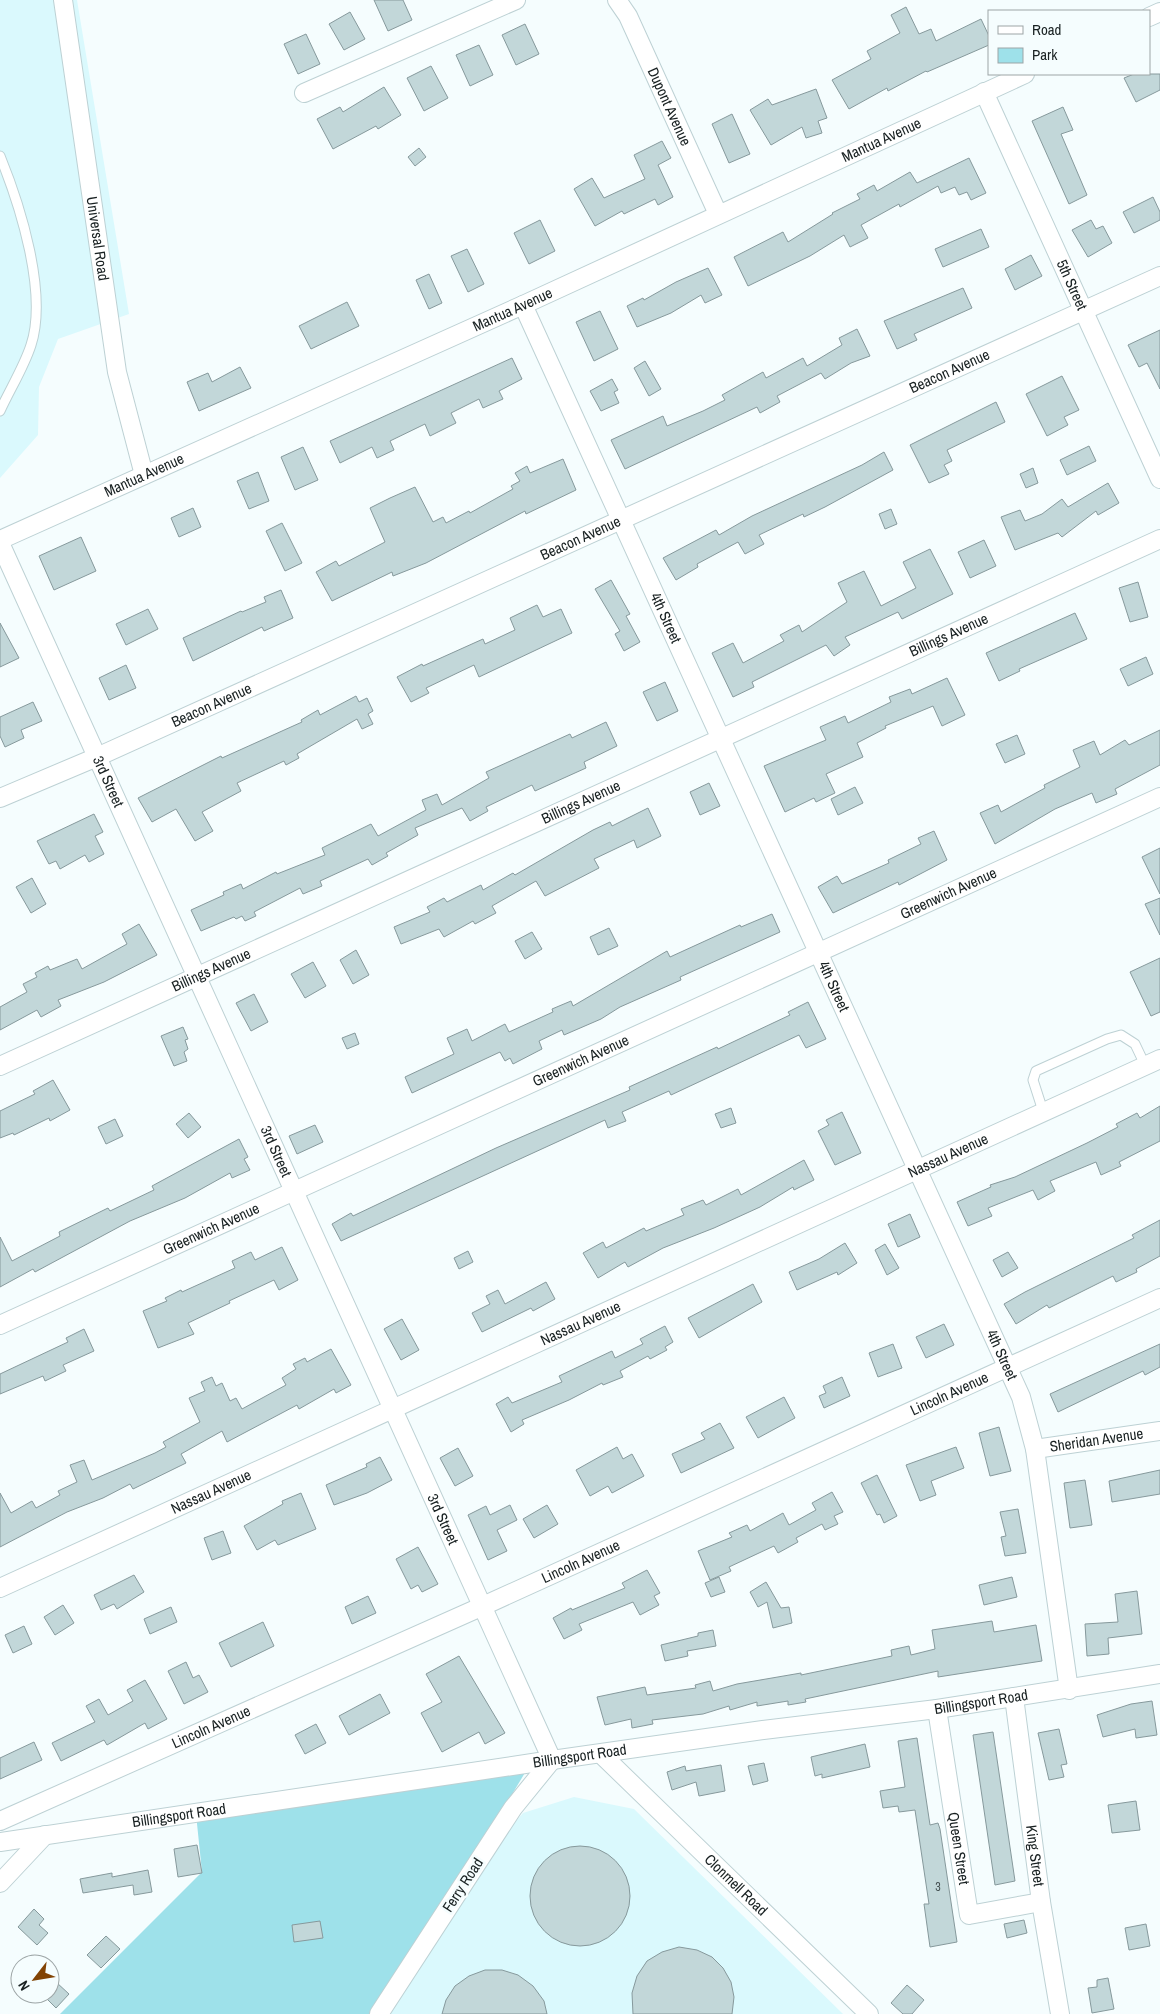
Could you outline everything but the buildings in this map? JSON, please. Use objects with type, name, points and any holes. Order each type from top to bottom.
[{"type":"street","name":"Universal Road","points":[[63,0],[117,372],[144,474]]},
{"type":"street","points":[[304,93],[516,0]]},
{"type":"street","name":"Dupont Avenue","points":[[617,0],[628,16],[718,214]]},
{"type":"street","name":"Mantua Avenue","points":[[0,541],[144,474],[523,305],[1023,75]]},
{"type":"street","name":"5th Street","points":[[984,92],[1082,312],[1160,479]]},
{"type":"street","name":"Beacon Avenue","points":[[0,798],[98,757],[1160,276]]},
{"type":"street","name":"4th Street","points":[[523,305],[1009,1367],[1030,1425],[1035,1449],[1070,1690]]},
{"type":"street","name":"Billings Avenue","points":[[0,1066],[1160,539]]},
{"type":"street","name":"3rd Street","points":[[0,541],[552,1760]]},
{"type":"street","name":"Greenwich Avenue","points":[[0,1324],[1160,797]]},
{"type":"street","name":"Nassau Avenue","points":[[0,1588],[1153,1062]]},
{"type":"street","name":"Lincoln Avenue","points":[[0,1821],[483,1606],[1160,1298]]},
{"type":"street","name":"Sheridan Avenue","points":[[1035,1449],[1160,1431]]},
{"type":"street","name":"Billingsport Road","points":[[0,1842],[763,1730],[937,1709],[1070,1690],[1160,1674]]},
{"type":"street","name":"King Street","points":[[1014,1698],[1041,1902],[1060,2014]]},
{"type":"street","name":"Queen Street","points":[[937,1709],[969,1915],[1041,1902]]},
{"type":"street","name":"Clonmell Road","points":[[601,1754],[869,2014]]},
{"type":"street","name":"Ferry Road","points":[[379,2014],[513,1808],[552,1760]]},
{"type":"street","points":[[0,1883],[45,1836]]},
{"type":"lane","points":[[0,156],[12,185],[28,243],[37,302],[32,344],[0,411]]},
{"type":"lane","points":[[1043,1111],[1033,1080],[1036,1071],[1107,1039],[1121,1035],[1134,1044],[1153,1062]]},
{"type":"shaded area","points":[[0,0],[77,0],[129,314],[58,339],[39,387],[38,435],[0,478]]},
{"type":"shaded area","points":[[574,1797],[634,1809],[843,2014],[377,2014],[450,1898],[523,1813]]},
{"type":"green space","points":[[529,1766],[450,1898],[377,2014],[60,2014],[202,1872],[196,1814]]}]
